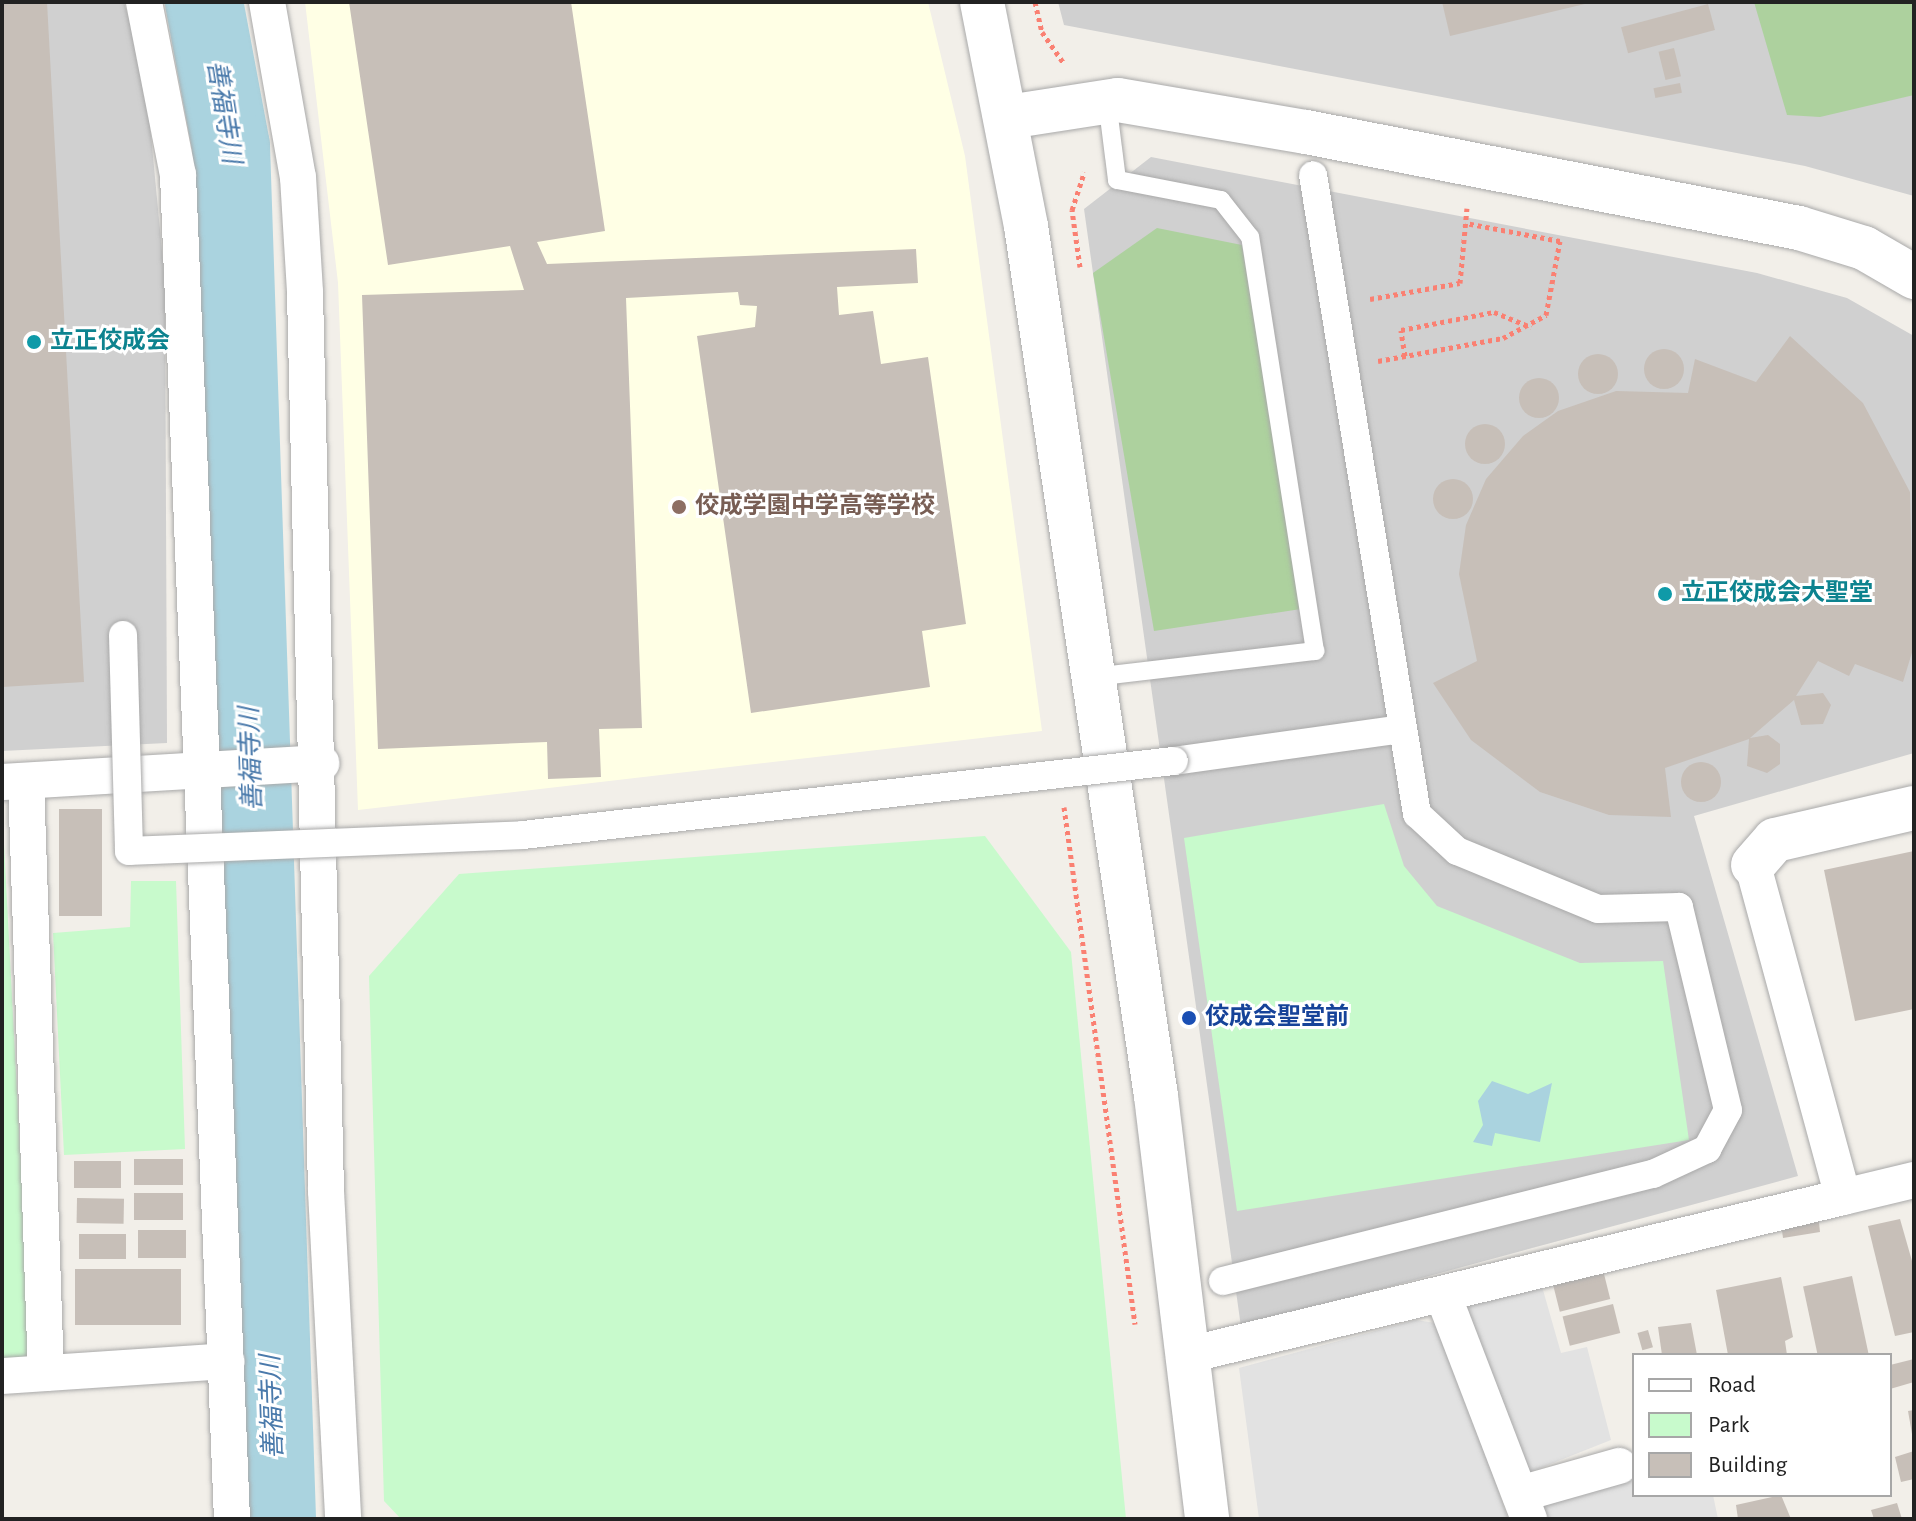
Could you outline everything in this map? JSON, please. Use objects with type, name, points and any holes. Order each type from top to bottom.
[{"type":"street","points":[[144,2],[178,175],[215,768],[226,1361],[232,1519]]},
{"type":"street","points":[[267,2],[298,177],[311,763],[326,1191],[343,1519]]},
{"type":"street","points":[[982,2],[1008,117],[1094,677],[1188,1355],[1207,1519]]},
{"type":"street","points":[[1008,117],[1107,101],[1799,228],[1864,248],[1914,277]]},
{"type":"street","points":[[1223,1281],[1653,1174],[1707,1149],[1728,1110],[1679,907],[1598,909],[1457,851],[1417,814],[1313,175]]},
{"type":"street","points":[[123,635],[129,851],[523,835],[1174,761],[1402,729]]},
{"type":"street","points":[[46,1373],[14,782],[311,763]]},
{"type":"street","points":[[1843,1197],[1753,865],[1775,840],[1914,808]]},
{"type":"street","points":[[1188,1355],[1914,1180]]},
{"type":"street","points":[[1443,1295],[1524,1506],[1619,1466]]},
{"type":"street","points":[[2,1376],[226,1361]]},
{"type":"lane","points":[[1094,677],[1315,651],[1250,237],[1221,200],[1117,180],[1107,101]]},
{"type":"path","points":[[1035,2],[1042,32],[1067,68]]},
{"type":"path","points":[[1404,292],[1460,283],[1468,203]]},
{"type":"path","points":[[1344,367],[1531,327],[1546,315],[1560,241],[1466,223]]},
{"type":"path","points":[[1405,356],[1401,330],[1494,312],[1531,327]]},
{"type":"shaded area","name":"立正佼成会","points":[[2,2],[124,2],[145,72],[165,283],[167,743],[2,751]]},
{"type":"shaded area","name":"佼成学園中学高等学校","points":[[305,2],[928,2],[965,156],[1042,731],[358,810],[338,283]]},
{"type":"shaded area","points":[[1058,2],[1914,2],[1914,196],[1805,166],[1064,25]]},
{"type":"shaded area","points":[[1151,157],[1757,273],[1847,298],[1914,336],[1914,753],[1694,816],[1798,1176],[1241,1327],[1084,209]]},
{"type":"shaded area","points":[[1541,1283],[1561,1353],[1587,1347],[1611,1440],[1523,1475],[1464,1301]]},
{"type":"shaded area","points":[[1416,1320],[1442,1324],[1508,1519],[1259,1519],[1239,1368]]},
{"type":"shaded area","points":[[1632,1474],[1632,1497],[1713,1497],[1718,1519],[1540,1519],[1534,1505]]},
{"type":"green space","points":[[1754,2],[1914,2],[1914,95],[1820,117],[1787,115]]},
{"type":"green space","points":[[1157,228],[1242,245],[1301,609],[1154,631],[1093,273]]},
{"type":"green space","points":[[1384,804],[1404,866],[1437,906],[1580,963],[1663,961],[1689,1140],[1237,1211],[1184,838]]},
{"type":"green space","points":[[2,806],[31,1359],[2,1361]]},
{"type":"green space","points":[[985,836],[1071,952],[1126,1519],[401,1519],[384,1501],[369,976],[459,874]]},
{"type":"green space","points":[[131,881],[176,881],[185,1149],[64,1155],[53,933],[130,927]]},
{"type":"water","points":[[1492,1081],[1528,1094],[1552,1083],[1540,1142],[1495,1133],[1492,1146],[1473,1142],[1483,1125],[1478,1101]]},
{"type":"building","name":"立正佼成会","points":[[2,2],[47,2],[84,682],[2,687]]},
{"type":"building","points":[[349,2],[571,2],[605,231],[537,242],[547,264],[916,249],[918,283],[837,287],[839,315],[873,311],[881,364],[928,357],[966,624],[922,631],[930,687],[751,713],[697,336],[755,327],[757,306],[740,305],[738,292],[626,298],[642,728],[599,729],[601,777],[548,779],[547,742],[378,749],[362,295],[524,290],[510,246],[388,265]]},
{"type":"building","points":[[1442,2],[1589,2],[1589,3],[1450,36]]},
{"type":"building","points":[[1708,4],[1715,30],[1628,53],[1621,27]]},
{"type":"building","points":[[1674,48],[1681,76],[1665,80],[1658,52]]},
{"type":"building","points":[[1680,83],[1682,93],[1655,98],[1653,88]]},
{"type":"building","name":"立正佼成会大聖堂","points":[[1790,336],[1863,403],[1910,492],[1914,646],[1903,682],[1855,664],[1849,676],[1818,661],[1796,696],[1823,693],[1831,705],[1823,724],[1801,725],[1794,700],[1750,738],[1768,735],[1780,744],[1780,764],[1767,773],[1747,766],[1749,739],[1665,768],[1671,817],[1609,815],[1540,792],[1471,740],[1433,683],[1477,661],[1459,574],[1466,525],[1486,479],[1523,436],[1558,411],[1616,391],[1688,393],[1695,359],[1756,382]]},
{"type":"building","points":[[1664,349],[1678,355],[1684,369],[1678,383],[1664,389],[1650,383],[1644,369],[1650,355]]},
{"type":"building","points":[[1598,354],[1612,360],[1618,374],[1612,388],[1598,394],[1584,388],[1578,374],[1584,360]]},
{"type":"building","points":[[1539,378],[1553,384],[1559,398],[1553,412],[1539,418],[1525,412],[1519,398],[1525,384]]},
{"type":"building","points":[[1485,424],[1499,430],[1505,444],[1499,458],[1485,464],[1471,458],[1465,444],[1471,430]]},
{"type":"building","points":[[1453,479],[1467,485],[1473,499],[1467,513],[1453,519],[1439,513],[1433,499],[1439,485]]},
{"type":"building","points":[[1701,762],[1715,768],[1721,782],[1715,796],[1701,802],[1687,796],[1681,782],[1687,768]]},
{"type":"building","points":[[59,809],[102,809],[102,916],[59,916]]},
{"type":"building","points":[[1914,851],[1914,1009],[1855,1021],[1824,870]]},
{"type":"building","points":[[134,1159],[183,1159],[183,1185],[134,1185]]},
{"type":"building","points":[[74,1161],[121,1161],[121,1188],[74,1188]]},
{"type":"building","points":[[134,1193],[183,1193],[183,1220],[134,1220]]},
{"type":"building","points":[[77,1198],[124,1199],[124,1224],[77,1223]]},
{"type":"building","points":[[1818,1214],[1820,1232],[1783,1238],[1781,1223]]},
{"type":"building","points":[[1900,1219],[1914,1268],[1914,1332],[1895,1336],[1868,1226]]},
{"type":"building","points":[[138,1230],[186,1230],[186,1258],[138,1258]]},
{"type":"building","points":[[79,1234],[126,1234],[126,1259],[79,1259]]},
{"type":"building","points":[[75,1269],[181,1269],[181,1325],[75,1325]]},
{"type":"building","points":[[1603,1270],[1610,1299],[1560,1312],[1553,1283]]},
{"type":"building","points":[[1852,1276],[1868,1353],[1817,1353],[1803,1286]]},
{"type":"building","points":[[1781,1277],[1793,1337],[1785,1341],[1787,1353],[1728,1353],[1716,1290]]},
{"type":"building","points":[[1613,1304],[1620,1333],[1570,1346],[1563,1317]]},
{"type":"building","points":[[1691,1323],[1697,1353],[1662,1353],[1658,1327]]},
{"type":"building","points":[[1648,1330],[1653,1347],[1642,1350],[1637,1333]]},
{"type":"building","points":[[1914,1359],[1914,1382],[1892,1388],[1892,1364]]},
{"type":"building","points":[[1914,1410],[1914,1434],[1912,1434],[1908,1411]]},
{"type":"building","points":[[1914,1451],[1914,1479],[1901,1482],[1895,1457]]},
{"type":"building","points":[[1782,1497],[1791,1519],[1738,1519],[1736,1505]]},
{"type":"building","points":[[1897,1503],[1902,1519],[1874,1519],[1871,1510]]},
{"type":"waterway","name":"善福寺川","points":[[204,2],[231,146],[277,1519]]},
{"type":"place","name":"立正佼成会","points":[[34,342]]},
{"type":"place","name":"佼成学園中学高等学校","points":[[679,507]]},
{"type":"place","name":"立正佼成会大聖堂","points":[[1665,594]]},
{"type":"place","name":"佼成会聖堂前","points":[[1189,1018]]}]
